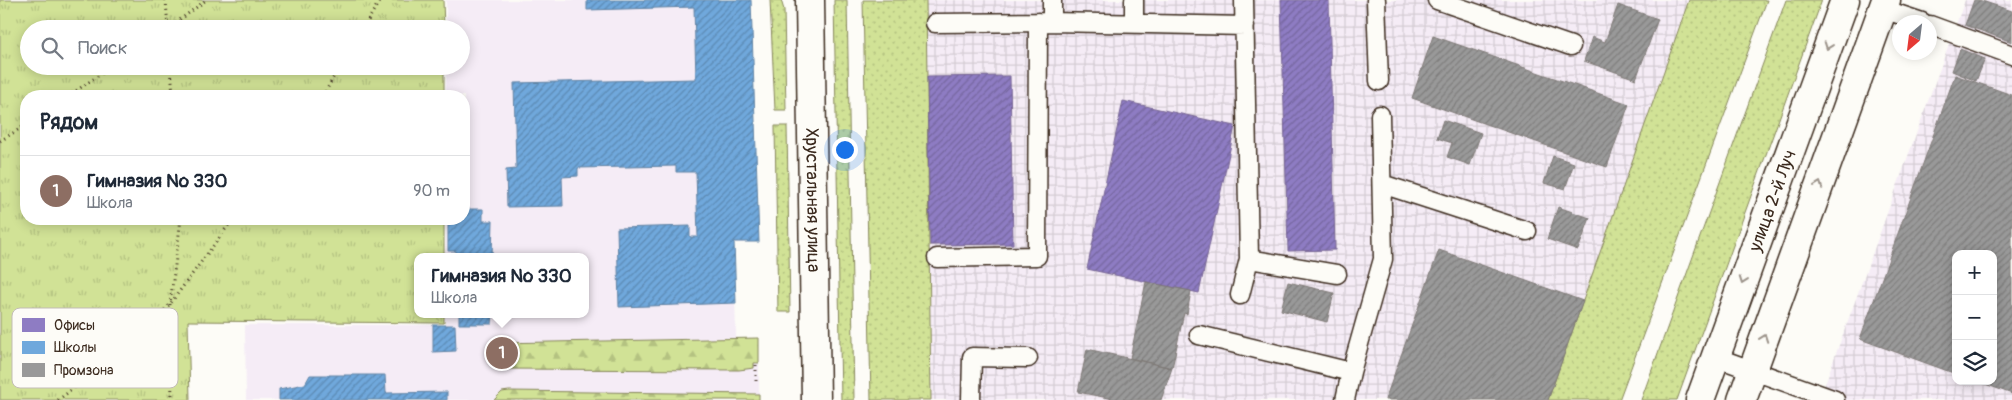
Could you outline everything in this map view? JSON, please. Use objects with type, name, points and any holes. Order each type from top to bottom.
[{"type":"main road","name":"Хрустальная улица","points":[[810,0],[816,400]]},
{"type":"main road","name":"улица 2-й Луч","points":[[1700,400],[1844,0]]},
{"type":"main road","points":[[1742,400],[1884,4]]},
{"type":"lane","points":[[937,258],[1037,256],[1045,22],[1052,0]]},
{"type":"lane","points":[[1134,0],[1134,24]]},
{"type":"lane","points":[[1240,295],[1249,259],[1244,0]]},
{"type":"lane","points":[[1376,0],[1379,81]]},
{"type":"lane","points":[[1436,0],[1570,46]]},
{"type":"lane","points":[[1884,4],[1907,15]]},
{"type":"lane","points":[[935,23],[1045,22],[1245,26]]},
{"type":"lane","points":[[1937,28],[2012,55]]},
{"type":"lane","points":[[1346,400],[1351,372],[1383,259],[1380,115]]},
{"type":"lane","points":[[1382,184],[1527,231]]},
{"type":"lane","points":[[1249,259],[1337,274]]},
{"type":"lane","points":[[1199,335],[1351,372]]},
{"type":"lane","points":[[971,400],[972,357],[1028,358]]},
{"type":"lane","points":[[1715,357],[1835,400]]},
{"type":"path","points":[[166,0],[167,20]]},
{"type":"path","points":[[180,20],[206,0]]},
{"type":"path","points":[[368,20],[380,0]]},
{"type":"path","points":[[77,90],[99,75]]},
{"type":"path","points":[[172,75],[173,90]]},
{"type":"path","points":[[326,90],[335,75]]},
{"type":"path","points":[[0,141],[20,129]]},
{"type":"path","points":[[170,308],[180,225]]},
{"type":"path","points":[[166,308],[229,225]]},
{"type":"path","points":[[756,381],[756,364],[759,365]]},
{"type":"path","points":[[58,400],[74,388]]},
{"type":"shaded area","points":[[446,0],[751,0],[759,242],[734,243],[736,338],[759,338],[759,400],[246,400],[245,325],[445,325],[445,318],[589,318],[589,253],[445,253],[446,225],[470,225],[470,90],[446,90],[446,75],[470,75],[470,20],[446,20]]},
{"type":"shaded area","points":[[922,0],[1695,0],[1557,400],[927,400]]},
{"type":"shaded area","points":[[1965,0],[2012,0],[2012,400],[1819,400]]},
{"type":"green space","points":[[0,0],[443,0],[444,20],[20,20],[20,75],[444,75],[444,90],[20,90],[20,225],[444,225],[444,253],[414,253],[414,318],[444,318],[444,323],[188,321],[190,400],[0,400]]},
{"type":"green space","points":[[770,0],[781,0],[784,10],[786,110],[775,110]]},
{"type":"green space","points":[[834,0],[847,0],[854,400],[841,400]]},
{"type":"green space","points":[[863,0],[926,0],[931,400],[871,400]]},
{"type":"green space","points":[[1689,0],[1767,0],[1619,400],[1548,400]]},
{"type":"green space","points":[[1786,0],[1822,0],[1677,400],[1641,400]]},
{"type":"green space","points":[[775,126],[787,126],[790,312],[778,312]]},
{"type":"green space","points":[[759,338],[759,363],[754,363],[754,368],[739,370],[497,369],[498,343]]},
{"type":"green space","points":[[502,392],[759,394],[759,400],[494,400]]},
{"type":"building: Офисы","points":[[1281,0],[1329,0],[1335,250],[1288,251]]},
{"type":"building: Офисы","points":[[1010,76],[1013,244],[930,245],[927,77]]},
{"type":"building: Офисы","points":[[1123,101],[1235,126],[1199,293],[1087,269]]},
{"type":"building: Школы","points":[[587,0],[751,0],[759,242],[734,242],[736,303],[619,307],[617,228],[690,226],[690,237],[698,237],[696,172],[676,172],[676,166],[578,168],[578,176],[562,177],[563,206],[507,207],[506,170],[516,169],[514,83],[696,79],[694,7],[587,10]]},
{"type":"building: Школы","points":[[470,209],[483,209],[483,221],[493,221],[492,253],[456,253],[456,251],[448,251],[448,225],[470,225]]},
{"type":"building: Школы","points":[[459,318],[493,318],[492,324],[459,324]]},
{"type":"building: Школы","points":[[433,325],[455,325],[456,351],[433,352]]},
{"type":"building: Школы","points":[[310,375],[385,375],[386,393],[447,392],[447,400],[279,400],[279,389],[305,384]]},
{"type":"building: Промзона","points":[[1974,0],[2012,11],[2012,42],[1965,25]]},
{"type":"building: Промзона","points":[[1618,5],[1658,19],[1636,79],[1584,61],[1592,37],[1605,42]]},
{"type":"building: Промзона","points":[[1433,36],[1629,104],[1607,167],[1412,98]]},
{"type":"building: Промзона","points":[[1960,49],[1985,59],[1976,81],[1952,71]]},
{"type":"building: Промзона","points":[[1955,75],[2012,95],[2012,394],[1988,385],[1997,385],[1997,250],[1952,250],[1952,373],[1860,339]]},
{"type":"building: Промзона","points":[[1443,120],[1481,133],[1470,165],[1447,157],[1452,143],[1437,138]]},
{"type":"building: Промзона","points":[[1553,156],[1574,163],[1565,189],[1544,183]]},
{"type":"building: Промзона","points":[[1558,207],[1590,218],[1578,250],[1547,239]]},
{"type":"building: Промзона","points":[[1439,250],[1583,301],[1548,400],[1385,400]]},
{"type":"building: Промзона","points":[[1146,282],[1191,291],[1187,314],[1184,313],[1172,368],[1130,358]]},
{"type":"building: Промзона","points":[[1288,282],[1334,293],[1327,322],[1281,310]]},
{"type":"building: Промзона","points":[[1087,349],[1172,368],[1161,400],[1118,400],[1078,392]]},
{"type":"place","name":"Гимназия № 330","points":[[502,353]]}]
